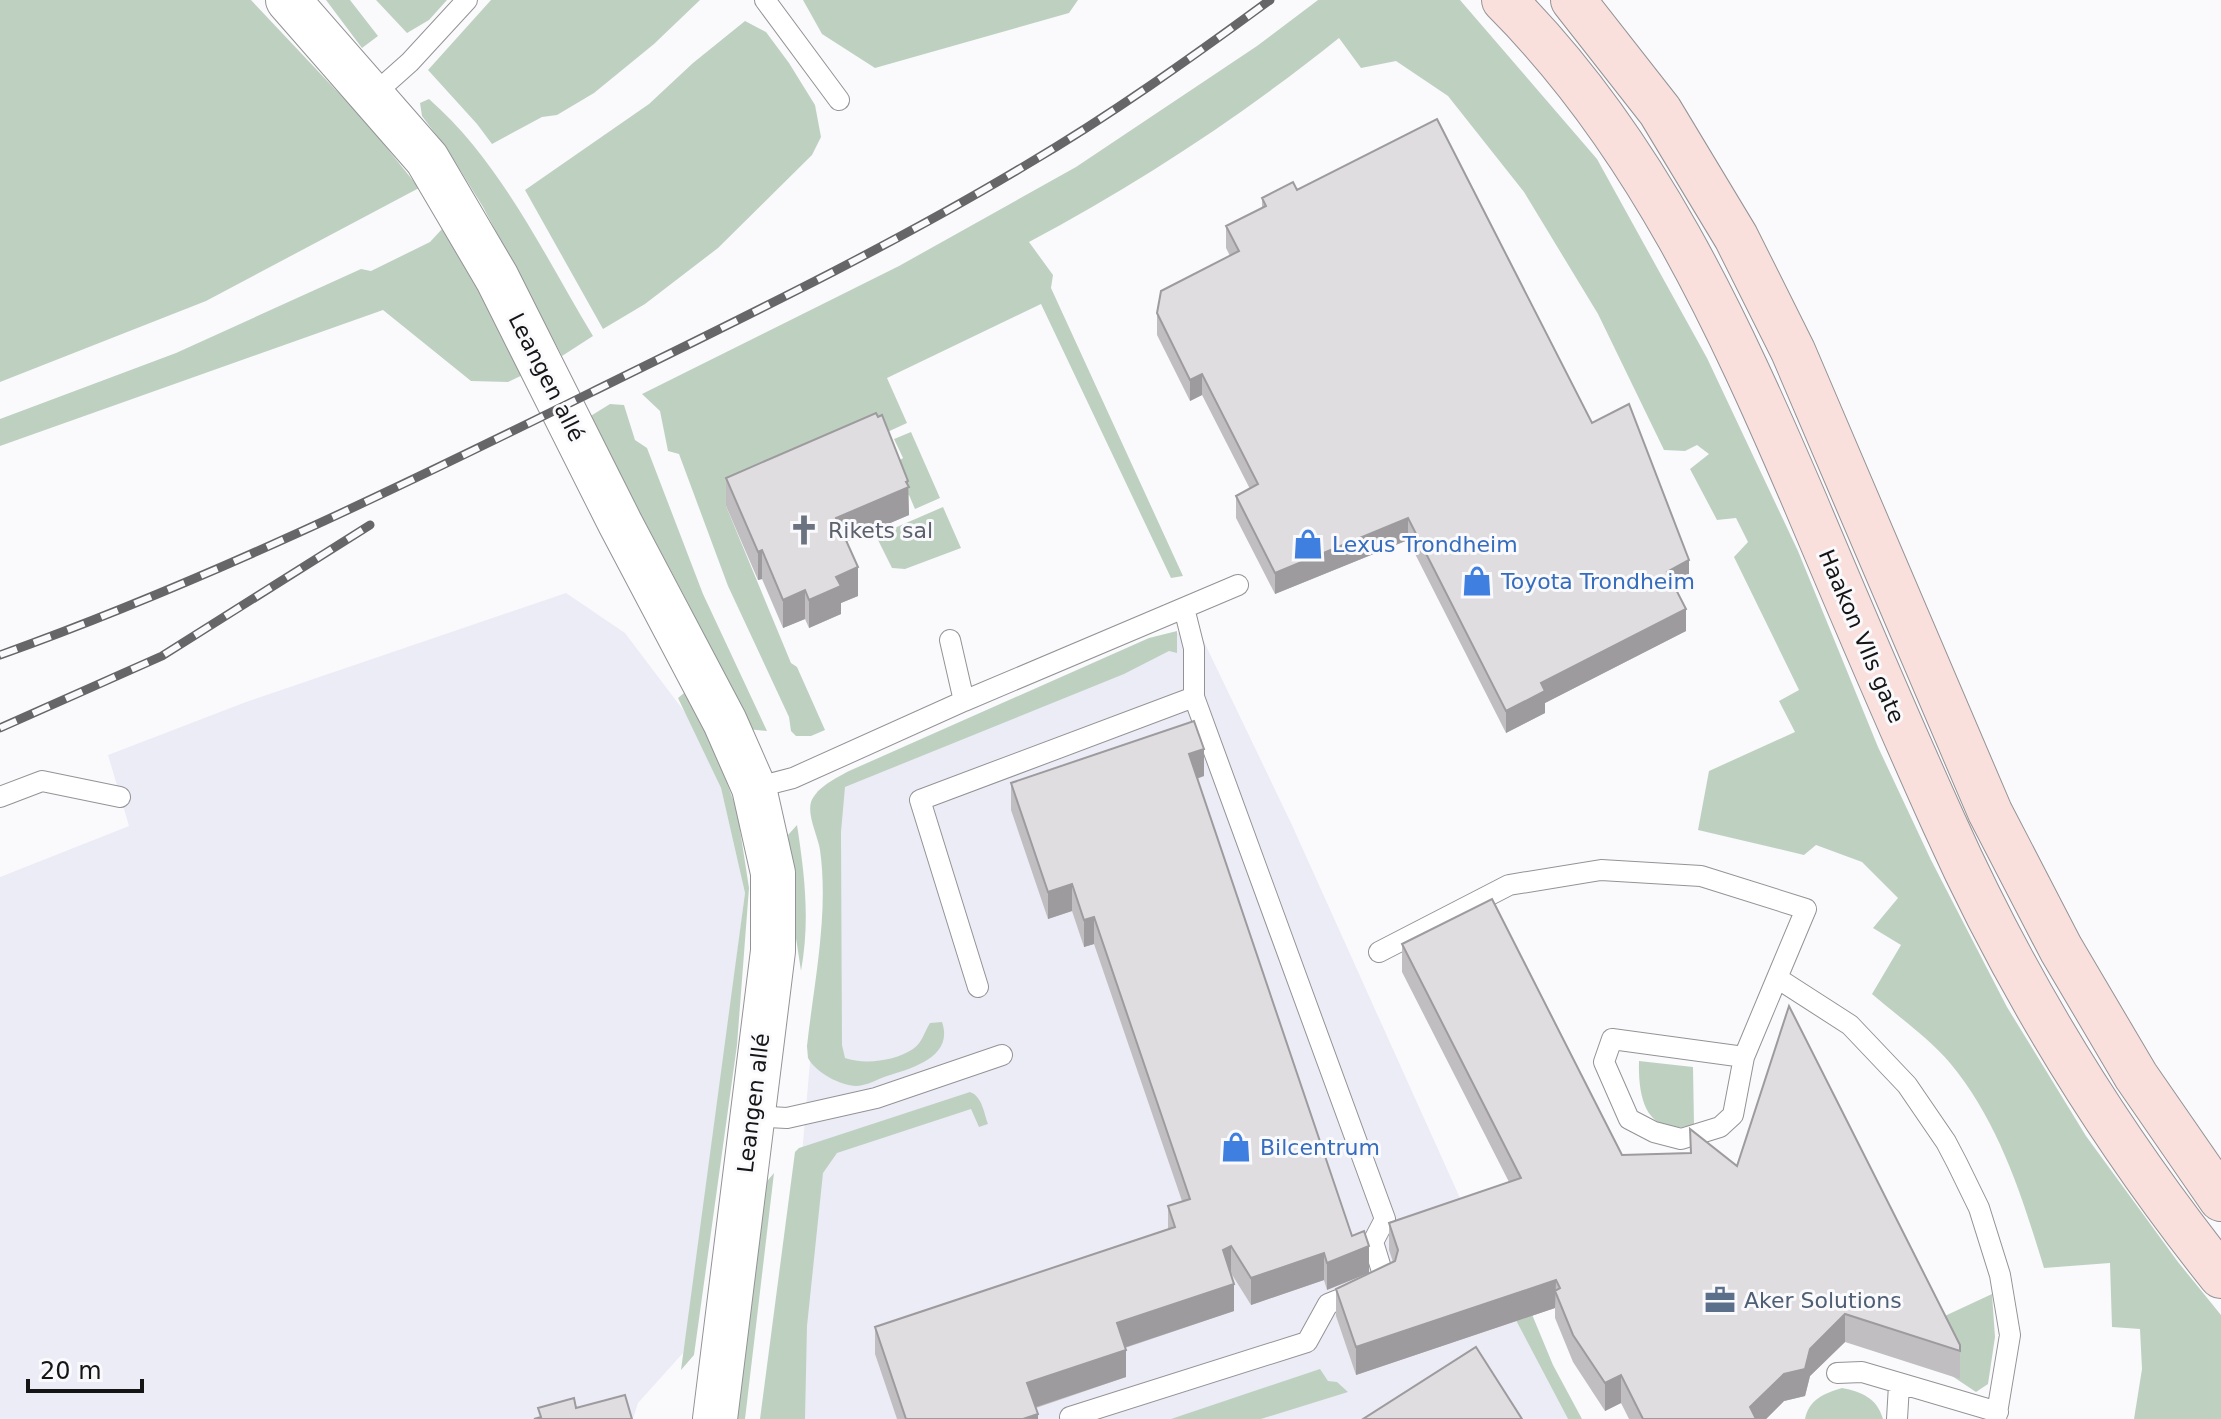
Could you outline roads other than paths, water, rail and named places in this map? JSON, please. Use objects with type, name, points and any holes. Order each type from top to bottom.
[{"type":"main road","name":"Haakon VIIs gate","points":[[1504,0],[1531,27],[1616,133],[1694,260],[1747,367],[1945,827],[2019,973],[2099,1107],[2183,1228],[2221,1276]]},
{"type":"main road","points":[[1573,0],[1660,111],[1736,237],[1793,351],[1990,812],[2061,949],[2136,1076],[2221,1199]]},
{"type":"street","name":"Leangen allé","points":[[288,0],[427,159],[497,278],[620,523],[725,722],[754,788],[773,873],[773,951],[715,1419]]},
{"type":"lane","points":[[373,95],[410,62],[467,0]]},
{"type":"lane","points":[[765,0],[839,100]]},
{"type":"lane","points":[[754,788],[793,778],[964,701],[1238,585]]},
{"type":"lane","points":[[1070,1417],[1307,1342],[1328,1304],[1385,1281],[1373,1242],[1385,1219],[1194,697],[1194,648],[1184,608]]},
{"type":"lane","points":[[950,640],[964,701]]},
{"type":"lane","points":[[978,987],[920,800],[1194,697]]},
{"type":"lane","points":[[0,797],[42,781],[120,797]]},
{"type":"lane","points":[[1379,952],[1509,885],[1601,870],[1701,876],[1806,909],[1744,1057],[1733,1115],[1720,1127],[1681,1139],[1654,1132],[1629,1119],[1604,1062],[1612,1039],[1744,1057]]},
{"type":"lane","points":[[1777,978],[1850,1025],[1907,1085],[1946,1142],[1979,1208],[2000,1275],[2010,1335],[1997,1416],[1862,1372],[1837,1373]]},
{"type":"lane","points":[[751,1116],[787,1118],[876,1098],[1002,1055]]},
{"type":"lane","points":[[1897,1419],[1899,1385]]},
{"type":"railway","points":[[0,655],[151,597],[300,532],[519,428],[811,283],[920,226],[1058,146],[1150,86],[1270,0]]},
{"type":"railway","points":[[0,728],[162,656],[370,525]]},
{"type":"place","name":"Rikets sal","points":[[804,530]]},
{"type":"place","name":"Lexus Trondheim","points":[[1308,544]]},
{"type":"place","name":"Toyota Trondheim","points":[[1477,581]]},
{"type":"place","name":"Bilcentrum","points":[[1236,1147]]},
{"type":"place","name":"Aker Solutions","points":[[1720,1300]]}]
